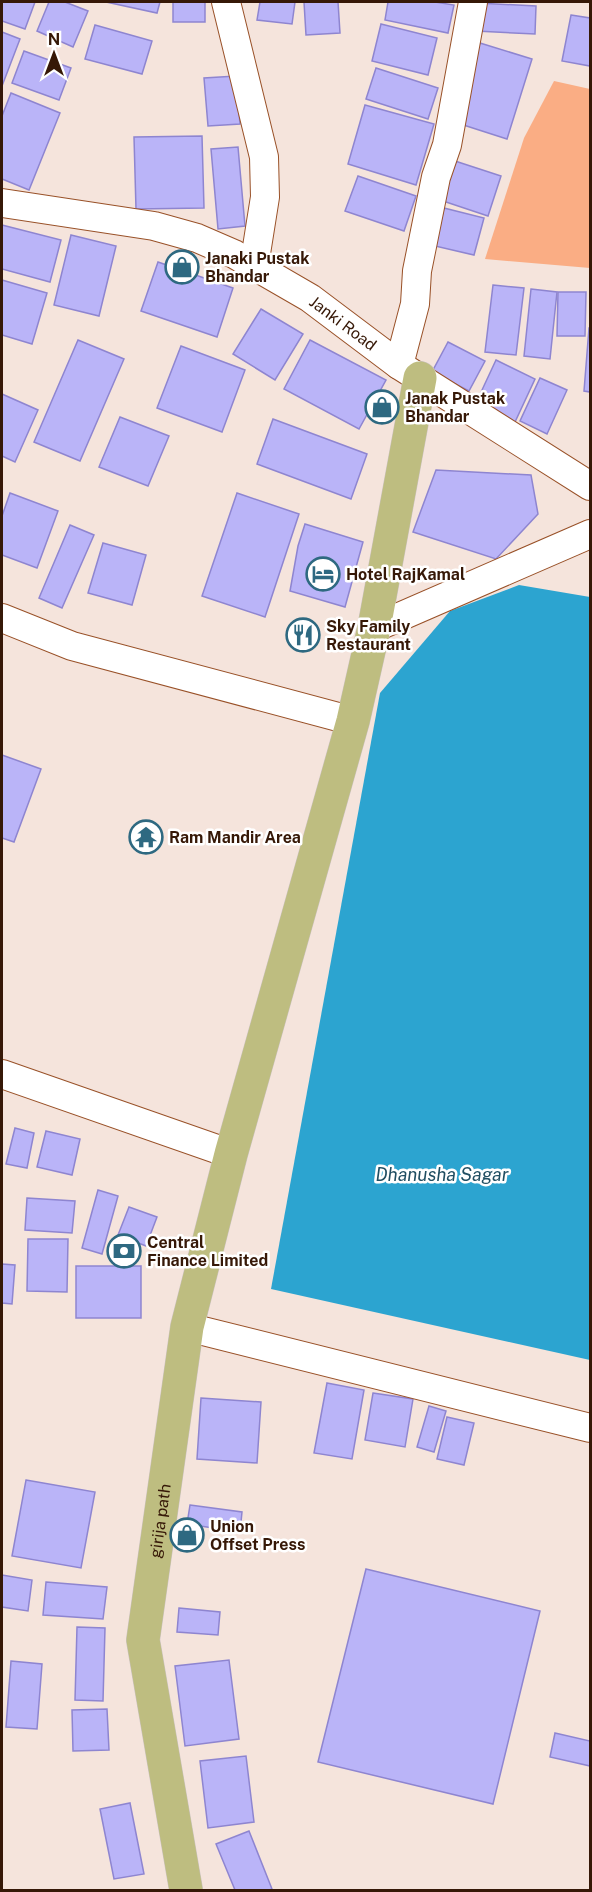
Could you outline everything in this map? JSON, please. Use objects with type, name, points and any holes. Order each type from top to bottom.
[{"type":"main road","name":"girija path","points":[[186,1890],[143,1640],[187,1328],[231,1154],[353,721],[374,628],[410,371]]},
{"type":"street","points":[[226,2],[264,156],[265,197],[254,266]]},
{"type":"street","points":[[410,371],[417,271],[435,177],[447,145],[473,2]]},
{"type":"street","name":"Janki Road","points":[[2,203],[154,226],[197,238],[234,254],[310,298],[410,371],[591,486]]},
{"type":"street","points":[[374,628],[591,534]]},
{"type":"street","points":[[2,618],[72,646],[353,721]]},
{"type":"street","points":[[2,1074],[231,1154]]},
{"type":"street","points":[[187,1328],[591,1428]]},
{"type":"shaded area","points":[[554,81],[590,89],[590,268],[485,259],[524,138]]},
{"type":"water","name":"Dhanusha Sagar","points":[[519,585],[590,597],[590,1360],[271,1289],[380,693],[450,611]]},
{"type":"building","points":[[2,2],[35,2],[25,29],[2,21]]},
{"type":"building","points":[[49,2],[65,2],[88,11],[73,47],[37,31]]},
{"type":"building","points":[[106,2],[160,2],[157,13]]},
{"type":"building","points":[[173,2],[205,2],[205,22],[173,22]]},
{"type":"building","points":[[260,2],[295,2],[292,24],[257,20]]},
{"type":"building","points":[[304,2],[338,2],[340,33],[306,35]]},
{"type":"building","points":[[388,2],[435,2],[454,5],[448,33],[385,20]]},
{"type":"building","points":[[477,3],[536,6],[535,34],[476,31]]},
{"type":"building","points":[[571,15],[590,18],[590,66],[562,61]]},
{"type":"building","points":[[381,24],[437,38],[428,75],[372,61]]},
{"type":"building","points":[[95,25],[152,41],[142,74],[85,59]]},
{"type":"building","points":[[2,32],[20,39],[2,86]]},
{"type":"building","points":[[480,43],[532,59],[507,139],[454,122]]},
{"type":"building","points":[[24,51],[71,68],[59,100],[12,83]]},
{"type":"building","points":[[376,68],[438,88],[428,119],[366,99]]},
{"type":"building","points":[[236,76],[240,124],[208,126],[204,78]]},
{"type":"building","points":[[11,93],[60,113],[29,190],[2,179],[2,116]]},
{"type":"building","points":[[365,105],[434,124],[416,185],[348,164]]},
{"type":"building","points":[[202,136],[204,208],[136,209],[134,137]]},
{"type":"building","points":[[238,147],[245,226],[218,229],[211,149]]},
{"type":"building","points":[[455,161],[501,176],[488,216],[443,201]]},
{"type":"building","points":[[358,176],[416,196],[404,231],[345,211]]},
{"type":"building","points":[[444,208],[484,218],[474,255],[435,246]]},
{"type":"building","points":[[2,225],[61,240],[50,282],[2,269]]},
{"type":"building","points":[[71,235],[116,246],[99,316],[54,305]]},
{"type":"building","points":[[158,262],[233,288],[217,337],[141,311]]},
{"type":"building","points":[[2,280],[47,293],[32,344],[2,335]]},
{"type":"building","points":[[493,285],[524,288],[516,355],[485,352]]},
{"type":"building","points":[[531,289],[557,292],[550,359],[524,356]]},
{"type":"building","points":[[558,292],[586,292],[585,336],[557,336]]},
{"type":"building","points":[[261,309],[303,334],[275,380],[233,354]]},
{"type":"building","points":[[590,328],[590,392],[584,391]]},
{"type":"building","points":[[78,340],[124,359],[80,461],[34,442]]},
{"type":"building","points":[[310,340],[386,380],[359,429],[284,389]]},
{"type":"building","points":[[448,342],[485,361],[469,391],[432,372]]},
{"type":"building","points":[[181,346],[245,370],[222,432],[157,408]]},
{"type":"building","points":[[496,360],[535,379],[515,422],[475,405]]},
{"type":"building","points":[[540,378],[567,390],[547,434],[520,421]]},
{"type":"building","points":[[2,394],[38,410],[15,462],[2,456]]},
{"type":"building","points":[[120,417],[169,436],[148,486],[99,467]]},
{"type":"building","points":[[273,419],[367,454],[351,499],[257,464]]},
{"type":"building","points":[[436,470],[531,475],[538,514],[496,559],[413,532]]},
{"type":"building","points":[[10,493],[58,511],[37,568],[2,555],[2,516]]},
{"type":"building","points":[[237,493],[299,514],[265,617],[202,596]]},
{"type":"building","name":"Hotel RajKamal","points":[[305,524],[363,542],[345,607],[290,591],[298,546]]},
{"type":"building","points":[[70,525],[94,535],[62,608],[39,598]]},
{"type":"building","points":[[103,543],[146,555],[132,605],[88,593]]},
{"type":"building","points":[[2,755],[41,769],[14,842],[2,838]]},
{"type":"building","points":[[15,1128],[34,1133],[27,1168],[6,1164]]},
{"type":"building","points":[[46,1131],[80,1139],[72,1175],[37,1167]]},
{"type":"building","points":[[98,1190],[118,1196],[102,1254],[82,1248]]},
{"type":"building","points":[[27,1198],[75,1201],[72,1233],[25,1230]]},
{"type":"building","points":[[129,1207],[157,1217],[146,1246],[118,1235]]},
{"type":"building","points":[[28,1239],[68,1239],[67,1292],[27,1291]]},
{"type":"building","points":[[2,1264],[15,1265],[12,1304],[2,1303]]},
{"type":"building","points":[[76,1266],[141,1266],[141,1318],[76,1318]]},
{"type":"building","points":[[327,1383],[364,1390],[352,1459],[314,1453]]},
{"type":"building","points":[[373,1393],[413,1399],[405,1447],[365,1440]]},
{"type":"building","points":[[201,1398],[261,1402],[257,1463],[197,1459]]},
{"type":"building","points":[[429,1406],[446,1411],[434,1452],[417,1447]]},
{"type":"building","points":[[447,1417],[474,1423],[464,1465],[437,1459]]},
{"type":"building","points":[[26,1480],[95,1492],[81,1568],[12,1556]]},
{"type":"building","points":[[190,1505],[242,1512],[240,1532],[187,1524]]},
{"type":"building","points":[[366,1569],[540,1611],[493,1804],[318,1762]]},
{"type":"building","points":[[2,1575],[32,1580],[28,1611],[2,1607]]},
{"type":"building","points":[[46,1582],[107,1587],[103,1619],[43,1615]]},
{"type":"building","points":[[179,1608],[220,1612],[218,1635],[177,1632]]},
{"type":"building","points":[[77,1627],[105,1628],[103,1701],[75,1700]]},
{"type":"building","points":[[229,1660],[239,1739],[185,1746],[175,1666]]},
{"type":"building","points":[[11,1661],[42,1664],[37,1729],[6,1727]]},
{"type":"building","points":[[107,1709],[109,1750],[73,1751],[72,1710]]},
{"type":"building","points":[[555,1733],[590,1741],[590,1766],[550,1757]]},
{"type":"building","points":[[246,1756],[254,1822],[208,1828],[200,1761]]},
{"type":"building","points":[[130,1803],[144,1874],[114,1879],[100,1809]]},
{"type":"building","points":[[249,1831],[272,1889],[235,1890],[216,1844]]},
{"type":"place","name":"Janaki Pustak Bhandar","points":[[182,267]]},
{"type":"place","name":"Janak Pustak Bhandar","points":[[382,407]]},
{"type":"place","name":"Hotel RajKamal","points":[[323,574]]},
{"type":"place","name":"Sky Family Restaurant","points":[[303,635]]},
{"type":"place","name":"Ram Mandir Area","points":[[146,837]]},
{"type":"place","name":"Central Finance Limited","points":[[124,1251]]},
{"type":"place","name":"Union Offset Press","points":[[187,1535]]}]
